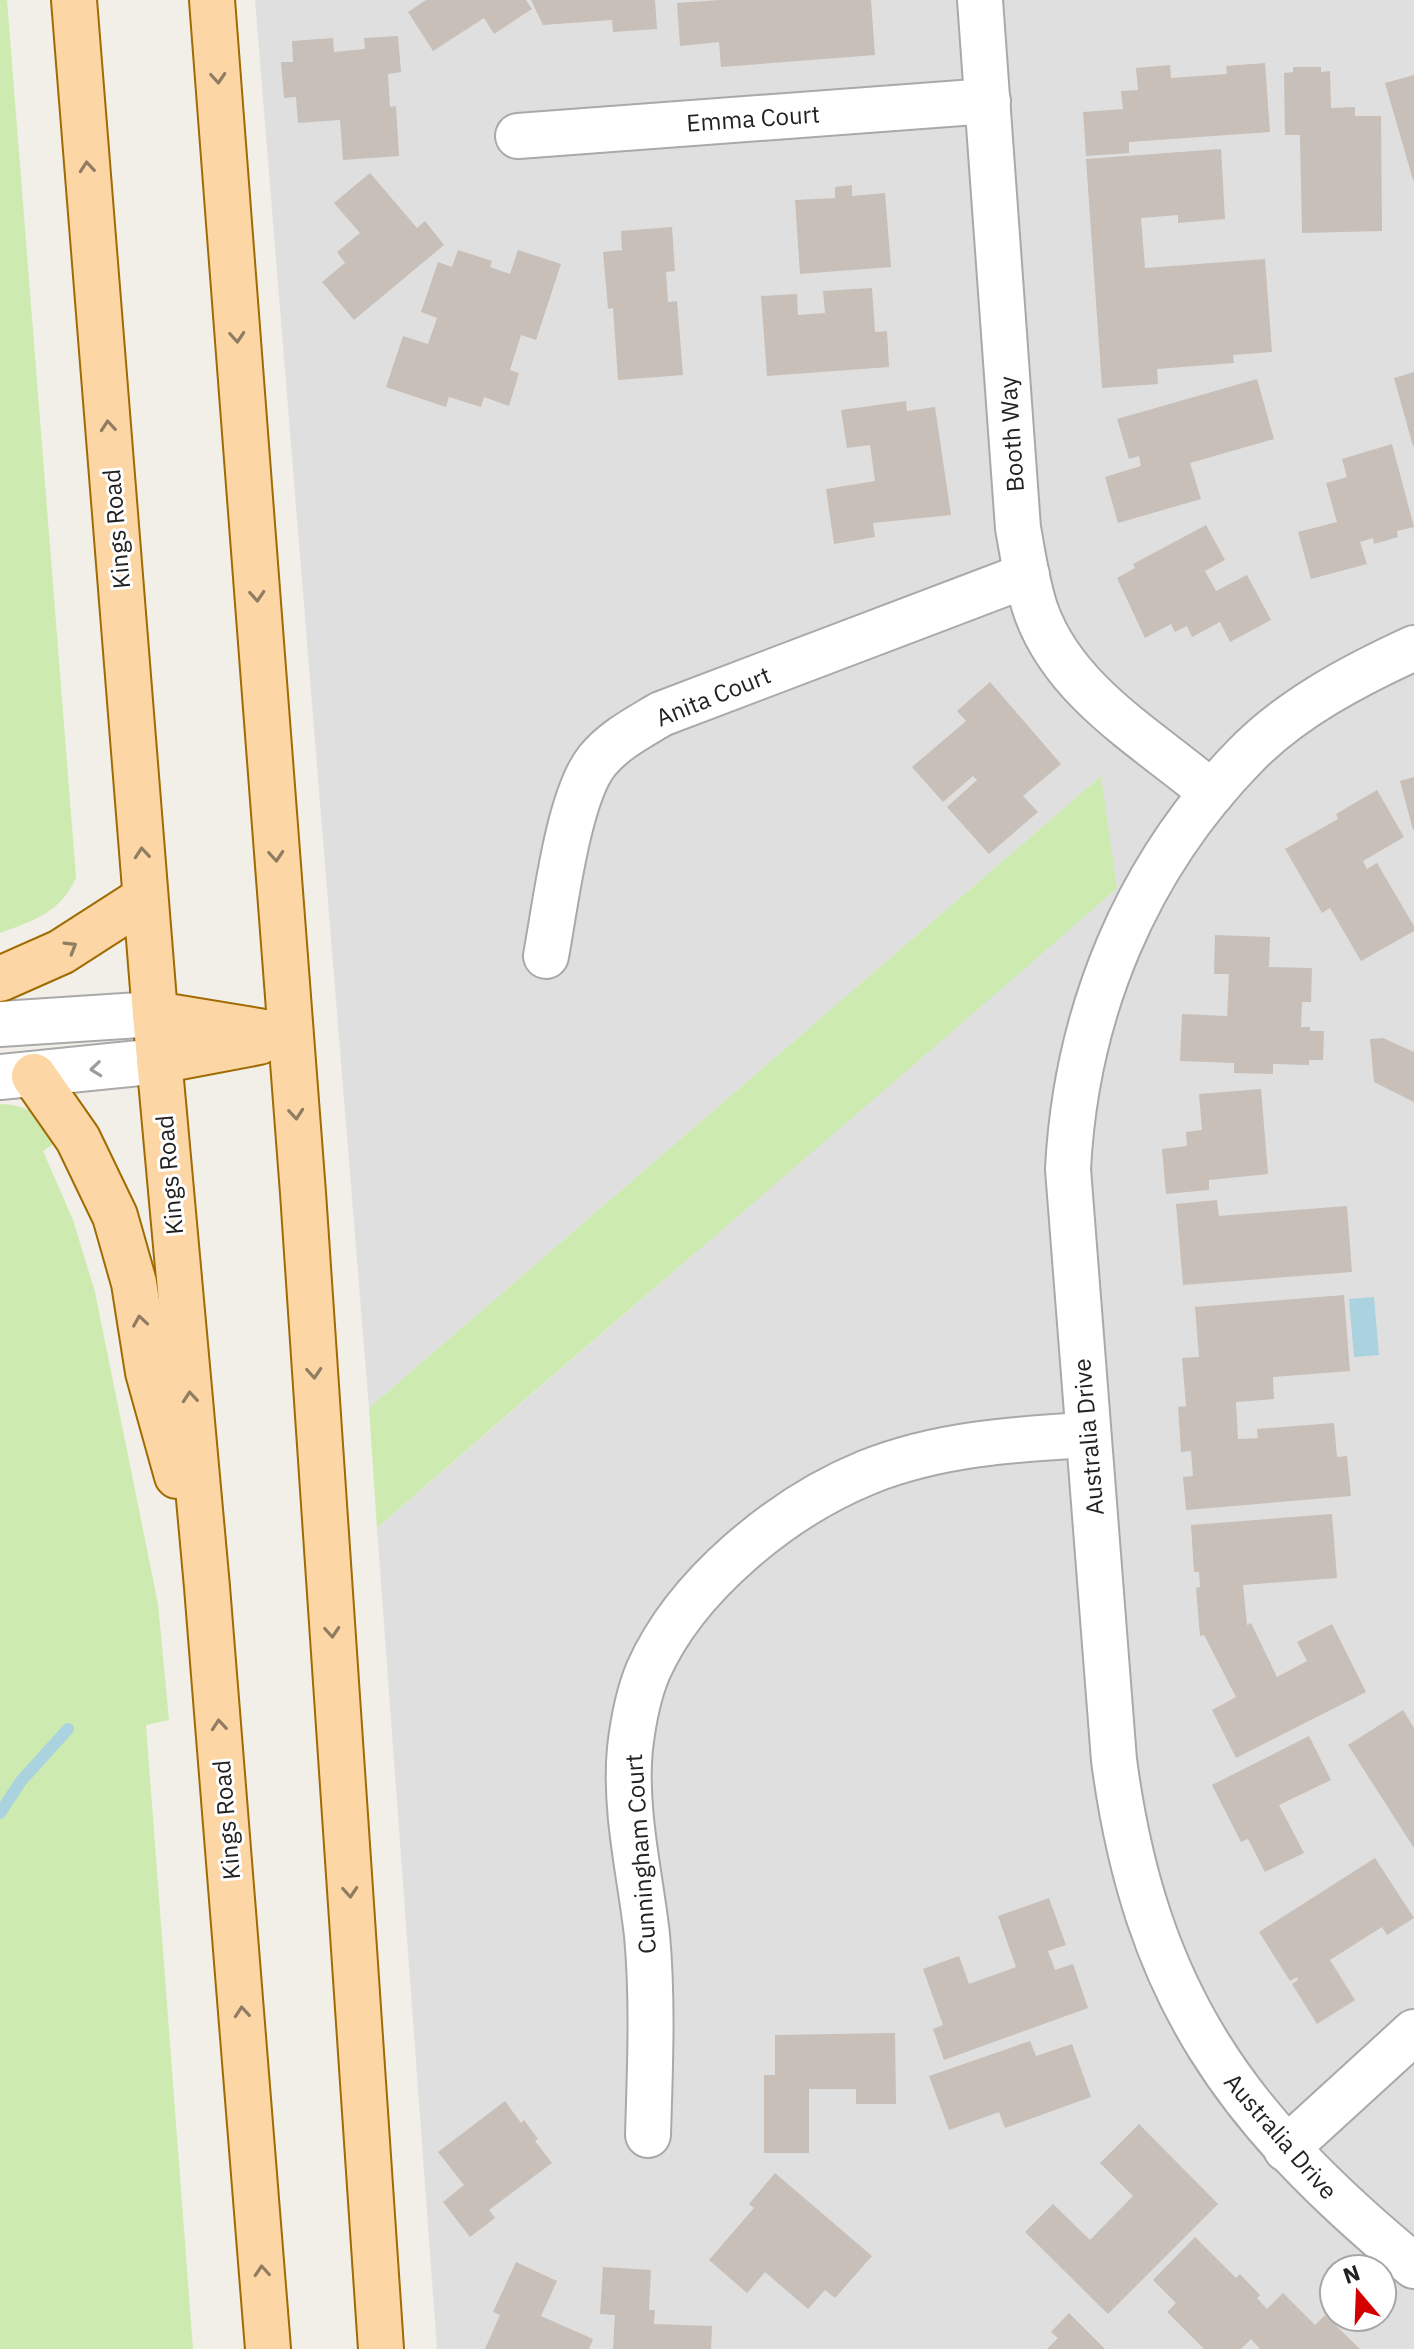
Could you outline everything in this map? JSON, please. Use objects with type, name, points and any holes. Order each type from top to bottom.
[{"type":"main road","name":"Kings Road","points":[[74,0],[145,898],[207,1587],[268,2349]]},
{"type":"main road","points":[[212,0],[303,1193],[381,2349]]},
{"type":"main road","points":[[0,979],[61,952],[145,898]]},
{"type":"main road","points":[[155,1014],[289,1036]]},
{"type":"main road","points":[[159,1061],[289,1036]]},
{"type":"main road","points":[[17,1076],[78,1139],[115,1216],[134,1283],[148,1372],[207,1587]]},
{"type":"street","name":"Booth Way","points":[[980,0],[1017,516],[1036,611],[1048,636],[1086,688],[1125,724],[1212,793]]},
{"type":"street","name":"Emma Court","points":[[518,136],[988,101]]},
{"type":"street","name":"Anita Court","points":[[546,956],[564,855],[579,799],[596,762],[623,736],[661,714],[1027,575]]},
{"type":"street","name":"Australia Drive","points":[[1414,648],[1365,672],[1285,722],[1247,754],[1212,793],[1166,855],[1144,890],[1121,937],[1101,988],[1080,1064],[1070,1119],[1068,1169],[1114,1760],[1131,1860],[1146,1913],[1188,2014],[1227,2076],[1286,2149],[1352,2214],[1414,2266]]},
{"type":"street","points":[[0,1024],[155,1014]]},
{"type":"street","points":[[17,1076],[159,1061]]},
{"type":"street","name":"Cunningham Court","points":[[648,2135],[649,1979],[630,1791],[630,1750],[636,1711],[647,1673],[672,1628],[707,1583],[760,1537],[820,1495],[869,1471],[964,1446],[1088,1435]]},
{"type":"street","points":[[1286,2149],[1414,2032]]},
{"type":"shaded area","points":[[255,0],[1414,0],[1414,2349],[437,2349],[377,1528],[1117,888],[1100,777],[369,1408]]},
{"type":"green space","points":[[0,0],[7,0],[76,877],[55,907],[0,933]]},
{"type":"green space","points":[[1101,776],[1117,888],[377,1528],[369,1408]]},
{"type":"green space","points":[[0,1104],[35,1114],[61,1139],[43,1151],[73,1220],[95,1292],[158,1604],[169,1720],[146,1725],[193,2349],[0,2349]]},
{"type":"water","points":[[1374,1297],[1379,1355],[1354,1357],[1349,1299]]},
{"type":"building","points":[[426,0],[526,0],[532,9],[494,34],[484,18],[433,51],[408,12]]},
{"type":"building","points":[[531,0],[655,0],[657,29],[613,32],[612,20],[543,25]]},
{"type":"building","points":[[871,0],[875,55],[721,67],[719,42],[680,46],[677,3]]},
{"type":"building","points":[[398,36],[401,72],[388,74],[390,107],[396,106],[399,156],[343,160],[340,120],[298,123],[296,97],[284,98],[281,62],[293,62],[292,41],[333,38],[334,52],[365,49],[364,38]]},
{"type":"building","points":[[1265,63],[1270,132],[1129,142],[1129,153],[1086,156],[1083,112],[1123,109],[1121,91],[1138,90],[1136,68],[1170,65],[1171,78],[1227,74],[1226,66]]},
{"type":"building","points":[[1293,67],[1321,67],[1321,72],[1330,71],[1331,108],[1355,107],[1355,116],[1381,116],[1382,231],[1302,233],[1300,135],[1285,135],[1284,73],[1293,72]]},
{"type":"building","points":[[1414,75],[1414,180],[1413,180],[1385,83]]},
{"type":"building","points":[[1221,149],[1225,219],[1178,223],[1178,215],[1141,218],[1145,268],[1265,259],[1272,352],[1233,355],[1234,363],[1157,369],[1158,384],[1102,388],[1086,159]]},
{"type":"building","points":[[370,173],[417,228],[425,221],[444,245],[354,320],[322,282],[345,263],[337,252],[360,233],[334,203]]},
{"type":"building","points":[[852,185],[852,196],[885,193],[891,267],[800,274],[795,200],[835,198],[835,187]]},
{"type":"building","points":[[672,227],[675,271],[666,272],[668,302],[677,301],[683,375],[618,380],[613,308],[608,309],[603,252],[622,250],[621,231]]},
{"type":"building","points":[[458,250],[492,261],[490,267],[510,274],[518,250],[561,264],[536,340],[521,335],[510,370],[519,373],[509,406],[484,397],[481,407],[449,397],[446,407],[386,387],[403,336],[428,344],[437,318],[421,312],[438,262],[452,267]]},
{"type":"building","points":[[872,288],[875,332],[887,331],[889,367],[767,376],[761,296],[797,294],[798,315],[825,313],[823,291]]},
{"type":"building","points":[[1414,372],[1414,446],[1413,446],[1394,378]]},
{"type":"building","points":[[1257,379],[1274,439],[1190,463],[1201,499],[1118,523],[1105,477],[1141,466],[1139,456],[1129,459],[1117,419]]},
{"type":"building","points":[[906,401],[907,411],[935,407],[951,515],[873,523],[875,537],[834,544],[826,489],[875,481],[870,445],[847,448],[841,410]]},
{"type":"building","points":[[1392,444],[1414,527],[1397,531],[1398,537],[1374,544],[1373,538],[1360,542],[1367,564],[1311,579],[1298,532],[1337,522],[1326,483],[1347,477],[1342,459]]},
{"type":"building","points":[[1206,525],[1225,560],[1205,571],[1216,591],[1247,575],[1271,620],[1230,642],[1220,622],[1192,637],[1187,626],[1175,632],[1171,624],[1145,638],[1117,578],[1135,568],[1133,564]]},
{"type":"building","points":[[990,682],[1061,764],[1023,796],[1038,812],[989,854],[947,807],[977,780],[973,776],[943,802],[912,767],[966,721],[957,711]]},
{"type":"building","points":[[1414,777],[1414,829],[1413,830],[1400,781]]},
{"type":"building","points":[[1377,790],[1404,837],[1363,861],[1367,869],[1377,863],[1414,931],[1361,961],[1330,908],[1322,913],[1285,849],[1338,819],[1336,814]]},
{"type":"building","points":[[1215,935],[1270,937],[1269,967],[1312,968],[1311,1002],[1302,1002],[1301,1027],[1324,1031],[1323,1060],[1309,1060],[1309,1065],[1273,1064],[1273,1074],[1234,1073],[1234,1063],[1180,1061],[1182,1014],[1227,1016],[1229,974],[1214,974]]},
{"type":"building","points":[[1383,1038],[1414,1052],[1414,1102],[1374,1082],[1370,1039]]},
{"type":"building","points":[[1261,1089],[1268,1174],[1209,1180],[1209,1190],[1166,1194],[1162,1149],[1187,1146],[1186,1132],[1202,1130],[1199,1094]]},
{"type":"building","points":[[1217,1200],[1219,1216],[1347,1206],[1352,1272],[1183,1285],[1176,1204]]},
{"type":"building","points":[[1344,1295],[1350,1371],[1273,1377],[1274,1399],[1236,1402],[1238,1439],[1258,1438],[1257,1429],[1334,1423],[1337,1457],[1347,1456],[1351,1496],[1186,1510],[1183,1477],[1193,1476],[1191,1451],[1181,1452],[1178,1407],[1186,1406],[1182,1358],[1199,1357],[1195,1307]]},
{"type":"building","points":[[1332,1514],[1337,1578],[1243,1585],[1247,1625],[1251,1623],[1277,1677],[1307,1661],[1297,1642],[1332,1624],[1366,1692],[1236,1758],[1212,1710],[1236,1697],[1204,1635],[1200,1636],[1196,1588],[1200,1587],[1199,1572],[1194,1572],[1191,1525]]},
{"type":"building","points":[[1403,1710],[1414,1728],[1414,1848],[1348,1745]]},
{"type":"building","points":[[1309,1736],[1331,1780],[1279,1805],[1304,1853],[1265,1872],[1248,1839],[1241,1842],[1212,1785]]},
{"type":"building","points":[[1375,1858],[1414,1918],[1387,1935],[1382,1927],[1330,1960],[1355,2000],[1317,2024],[1292,1984],[1298,1980],[1297,1977],[1290,1981],[1259,1932]]},
{"type":"building","points":[[1049,1898],[1066,1945],[1048,1951],[1055,1970],[1073,1964],[1088,2008],[944,2060],[933,2029],[943,2025],[923,1969],[959,1956],[969,1984],[1016,1967],[998,1916]]},
{"type":"building","points":[[895,2033],[896,2104],[856,2104],[856,2089],[809,2089],[809,2153],[764,2153],[764,2075],[775,2075],[775,2035]]},
{"type":"building","points":[[1030,2041],[1036,2056],[1072,2044],[1091,2097],[1005,2128],[999,2112],[949,2130],[929,2076]]},
{"type":"building","points":[[505,2101],[521,2123],[524,2120],[552,2163],[489,2210],[495,2218],[470,2237],[443,2202],[464,2185],[438,2152]]},
{"type":"building","points":[[1139,2124],[1218,2204],[1108,2314],[1025,2232],[1053,2204],[1090,2240],[1133,2196],[1100,2163]]},
{"type":"building","points":[[775,2173],[872,2256],[835,2298],[825,2290],[808,2309],[765,2272],[747,2293],[709,2260],[754,2208],[749,2204]]},
{"type":"building","points":[[1195,2237],[1236,2278],[1240,2274],[1260,2295],[1257,2298],[1267,2309],[1283,2293],[1315,2325],[1318,2322],[1318,2333],[1344,2333],[1360,2349],[1260,2349],[1251,2339],[1241,2349],[1204,2349],[1167,2312],[1176,2303],[1153,2280]]},
{"type":"building","points":[[516,2262],[557,2281],[541,2316],[593,2339],[589,2349],[485,2349],[500,2315],[493,2312]]},
{"type":"building","points":[[603,2267],[651,2270],[649,2310],[655,2310],[654,2324],[712,2326],[711,2349],[613,2349],[615,2315],[600,2314]]},
{"type":"building","points":[[1069,2313],[1105,2349],[1047,2349],[1058,2338],[1051,2332]]},
{"type":"waterway","points":[[0,1813],[21,1781],[68,1729]]}]
